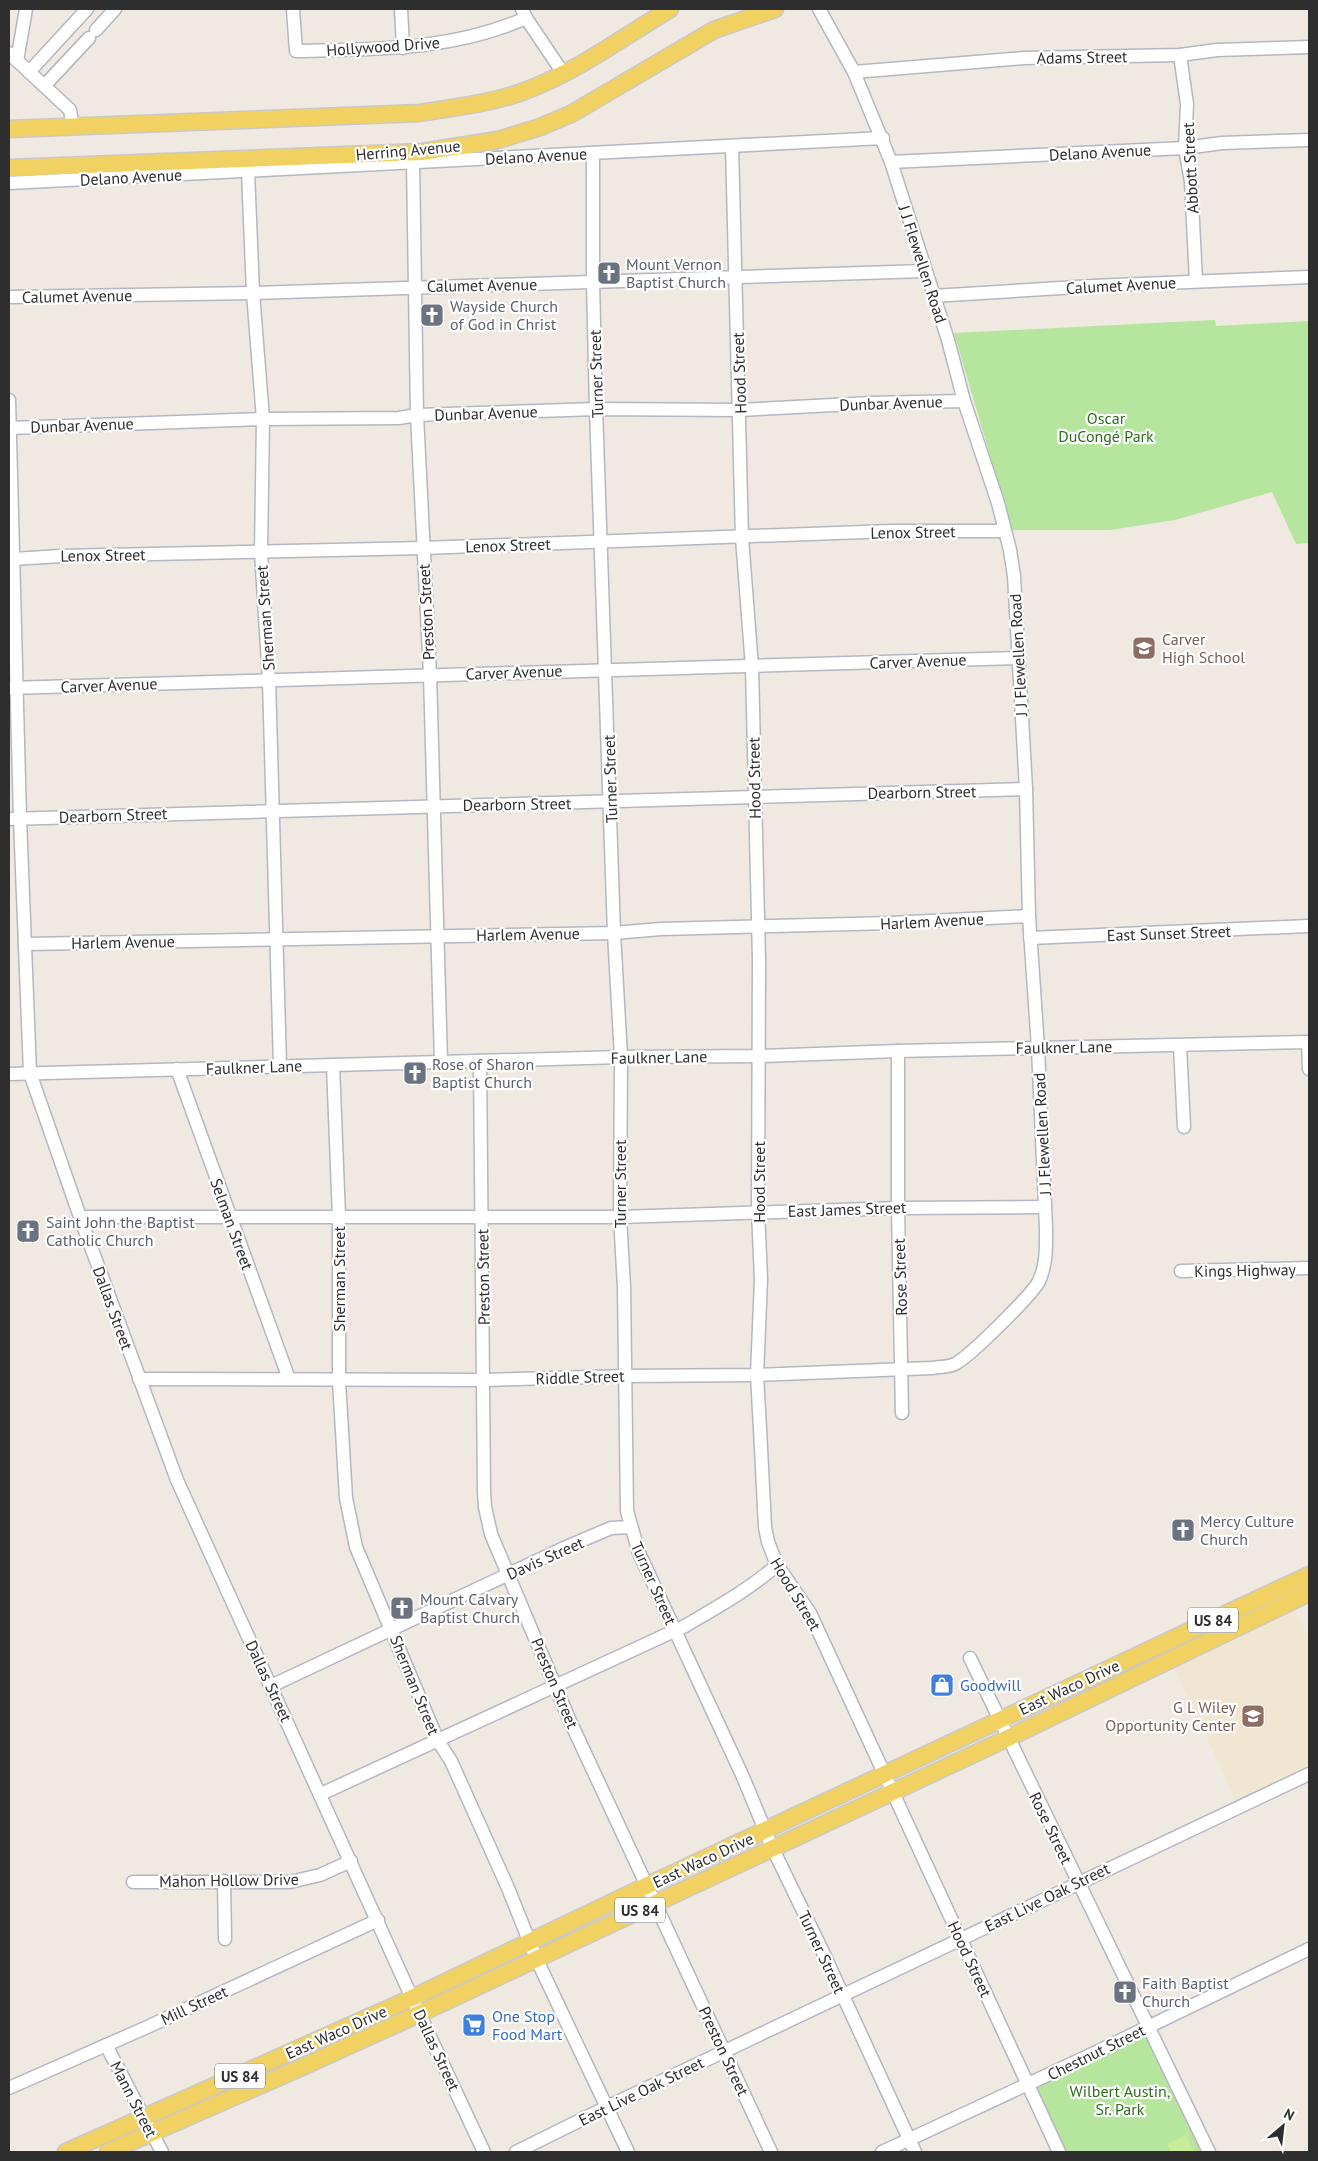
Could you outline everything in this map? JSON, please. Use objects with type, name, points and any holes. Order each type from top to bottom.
[{"type":"main road","points":[[9,129],[420,113],[504,98],[540,85],[563,74],[670,9]]},
{"type":"main road","name":"Herring Avenue","points":[[9,168],[422,152],[498,140],[540,127],[571,114],[714,30],[776,9]]},
{"type":"main road","name":"East Waco Drive","points":[[108,2152],[148,2127],[412,1998],[1309,1575]]},
{"type":"main road","name":"East Waco Drive","points":[[66,2152],[148,2127],[421,2013],[892,1790],[1008,1738],[1309,1593]]},
{"type":"street","points":[[26,9],[13,57],[70,110],[73,127]]},
{"type":"street","points":[[30,72],[87,9]]},
{"type":"street","points":[[45,85],[116,9]]},
{"type":"street","name":"Hollywood Drive","points":[[293,9],[296,51],[403,48],[469,39],[494,32],[524,14]]},
{"type":"street","points":[[401,9],[403,48]]},
{"type":"street","name":"J J Flewellen Road","points":[[819,9],[854,72],[892,162],[924,271],[948,340],[964,401],[998,503],[1010,550],[1014,576],[1026,789],[1030,938],[1038,1048],[1047,1252],[1040,1280],[1028,1297],[1003,1320]]},
{"type":"street","points":[[524,14],[563,74]]},
{"type":"street","name":"Adams Street","points":[[854,72],[1024,58],[1180,55],[1217,50],[1309,47]]},
{"type":"street","name":"Abbott Street","points":[[1180,55],[1187,104],[1186,148],[1191,182],[1196,282]]},
{"type":"street","name":"Delano Avenue","points":[[9,183],[883,138]]},
{"type":"street","name":"Delano Avenue","points":[[892,162],[1186,148],[1222,142],[1309,140]]},
{"type":"street","name":"Hood Street","points":[[732,146],[742,538],[752,667],[760,1056],[758,1211],[761,1279],[758,1375],[765,1528],[777,1565],[810,1613],[1059,2152]]},
{"type":"street","name":"Turner Street","points":[[593,153],[593,282],[596,409],[620,1057],[620,1217],[626,1376],[626,1492],[630,1527],[639,1553],[743,1777],[772,1847],[915,2152]]},
{"type":"street","name":"Preston Street","points":[[413,162],[417,415],[430,675],[441,1062]]},
{"type":"street","name":"Sherman Street","points":[[248,171],[254,293],[264,419],[261,552],[269,680],[280,1066]]},
{"type":"street","name":"Calumet Avenue","points":[[9,297],[254,293],[924,271]]},
{"type":"street","name":"Calumet Avenue","points":[[933,296],[1309,277]]},
{"type":"street","name":"Dallas Street","points":[[9,400],[13,559],[14,819],[26,944],[30,1073],[139,1379],[193,1516],[484,2152]]},
{"type":"street","name":"Dunbar Avenue","points":[[10,428],[264,419],[399,418],[417,415],[596,409],[740,410],[870,403],[964,401]]},
{"type":"street","name":"Lenox Street","points":[[13,559],[61,556],[423,548],[742,538],[891,531],[1004,531]]},
{"type":"street","name":"Carver Avenue","points":[[12,688],[1018,658]]},
{"type":"street","name":"Dearborn Street","points":[[14,819],[434,805],[611,803],[754,796],[1026,789]]},
{"type":"street","name":"Harlem Avenue","points":[[26,944],[614,933],[661,929],[891,923],[1029,916]]},
{"type":"street","name":"East Sunset Street","points":[[1030,938],[1308,926]]},
{"type":"street","points":[[1309,1042],[1309,1069]]},
{"type":"street","name":"Faulkner Lane","points":[[9,1074],[480,1060],[760,1056],[1309,1042]]},
{"type":"street","points":[[1180,1046],[1184,1127]]},
{"type":"street","name":"Rose Street","points":[[898,1051],[898,1208],[902,1413]]},
{"type":"street","name":"Preston Street","points":[[480,1060],[485,1508],[491,1534],[555,1686],[646,1886],[771,2152]]},
{"type":"street","name":"Sherman Street","points":[[334,1065],[339,1217],[339,1381],[346,1498],[356,1547],[438,1741],[451,1762],[508,1888],[536,1958],[628,2152]]},
{"type":"street","name":"Selman Street","points":[[177,1069],[289,1379]]},
{"type":"street","name":"East James Street","points":[[80,1217],[620,1217],[758,1211],[1045,1206]]},
{"type":"street","name":"Kings Highway","points":[[1181,1272],[1309,1268]]},
{"type":"street","name":"Riddle Street","points":[[139,1379],[484,1380],[758,1375],[932,1368],[955,1364],[1003,1320]]},
{"type":"street","name":"Davis Street","points":[[271,1686],[611,1528],[630,1527]]},
{"type":"street","points":[[321,1794],[676,1630],[733,1597],[764,1577],[777,1565]]},
{"type":"street","name":"Rose Street","points":[[970,1658],[1208,2152]]},
{"type":"street","name":"East Live Oak Street","points":[[516,2152],[1077,1883],[1308,1779]]},
{"type":"street","name":"Mahon Hollow Drive","points":[[133,1882],[290,1882],[320,1875],[351,1861]]},
{"type":"street","points":[[224,1881],[224,1939]]},
{"type":"street","name":"Mill Street","points":[[9,2088],[378,1920]]},
{"type":"street","name":"Chestnut Street","points":[[882,2152],[1309,1949]]},
{"type":"street","name":"Mann Street","points":[[106,2045],[162,2152]]},
{"type":"shaded area","name":"G L Wiley Opportunity Center","points":[[1295,1609],[1309,1639],[1309,1766],[1236,1800],[1173,1665]]},
{"type":"green space","name":"Oscar DuCongé Park","points":[[1215,320],[1216,326],[1309,321],[1309,543],[1296,544],[1272,492],[1175,520],[1110,530],[1012,530],[954,333]]},
{"type":"green space","name":"Wilbert Austin, Sr. Park","points":[[1146,2032],[1202,2152],[1066,2152],[1034,2084]]},
{"type":"green space","points":[[1186,2135],[1194,2152],[1171,2152],[1167,2144]]},
{"type":"place","name":"Mount Vernon Baptist Church","points":[[609,273]]},
{"type":"place","name":"Wayside Church of God in Christ","points":[[432,315]]},
{"type":"place","name":"Carver High School","points":[[1144,648]]},
{"type":"place","name":"Rose of Sharon Baptist Church","points":[[415,1073]]},
{"type":"place","name":"Saint John the Baptist Catholic Church","points":[[28,1231]]},
{"type":"place","name":"Mercy Culture Church","points":[[1183,1530]]},
{"type":"place","name":"Mount Calvary Baptist Church","points":[[402,1608]]},
{"type":"place","name":"Goodwill","points":[[942,1685]]},
{"type":"place","name":"G L Wiley Opportunity Center","points":[[1253,1716]]},
{"type":"place","name":"Faith Baptist Church","points":[[1125,1992]]},
{"type":"place","name":"One Stop Food Mart","points":[[474,2025]]}]
